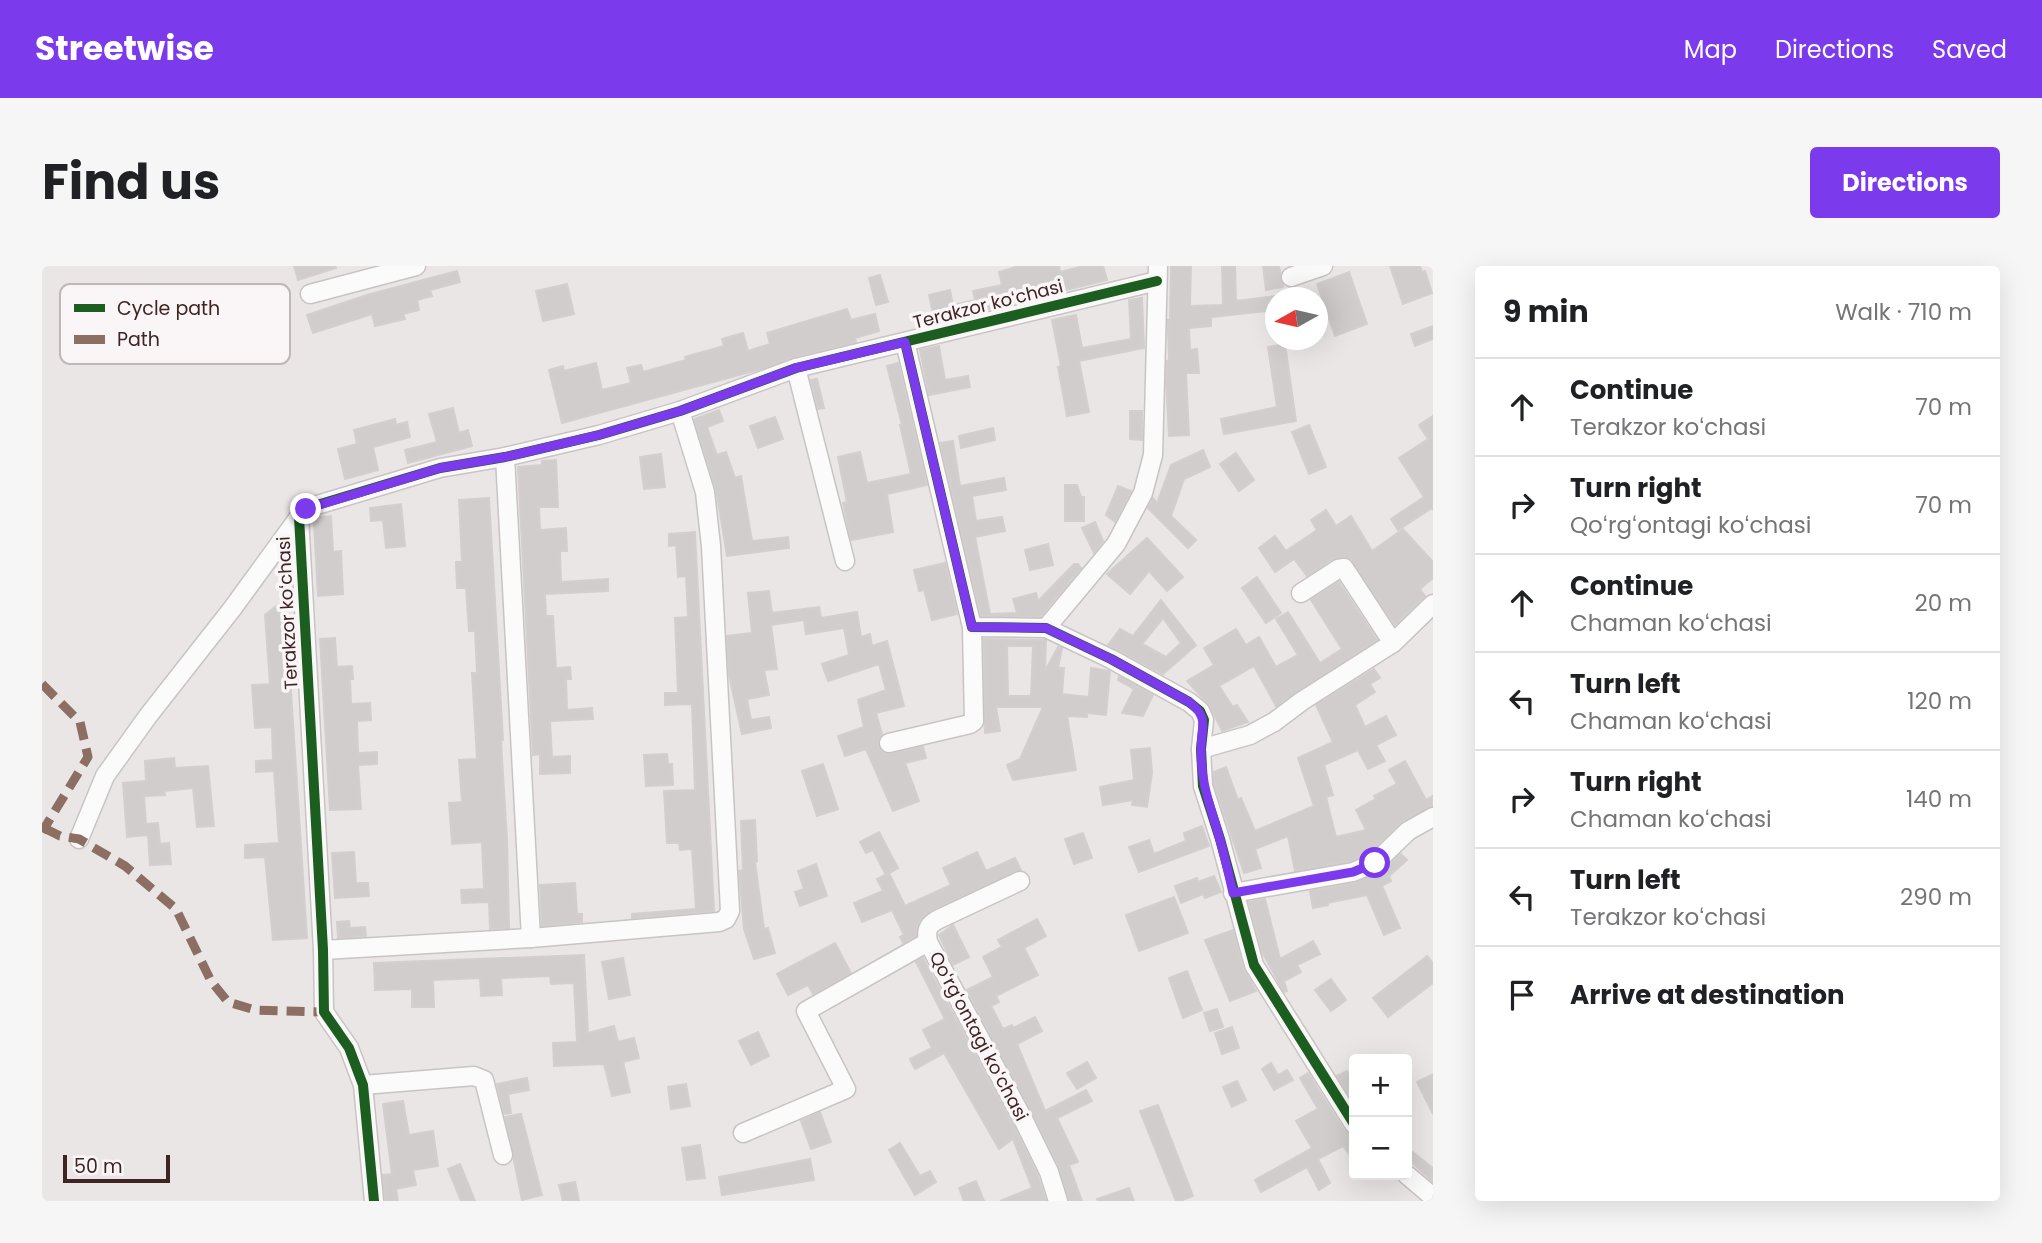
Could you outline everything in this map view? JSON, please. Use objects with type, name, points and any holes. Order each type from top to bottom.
[{"type":"street","points":[[310,294],[416,266]]},
{"type":"street","points":[[1291,277],[1323,266]]},
{"type":"street","points":[[1046,628],[1116,544],[1143,494],[1153,454],[1157,274]]},
{"type":"street","name":"Terakzor koʻchasi","points":[[363,1085],[349,1048],[324,1012],[323,950],[299,517],[306,509],[440,468],[505,457],[599,435],[680,411],[796,368],[905,342],[1157,274]]},
{"type":"street","points":[[889,743],[974,721],[972,627],[905,342]]},
{"type":"street","points":[[796,368],[845,561]]},
{"type":"street","points":[[323,950],[531,938],[719,922],[726,919],[730,911],[711,546],[705,492],[680,411]]},
{"type":"street","points":[[505,457],[531,938]]},
{"type":"street","points":[[79,839],[105,776],[299,517]]},
{"type":"street","points":[[1301,593],[1338,569],[1344,568],[1392,643]]},
{"type":"street","points":[[1201,749],[1250,735],[1274,722],[1392,643],[1433,604]]},
{"type":"street","points":[[972,627],[1046,628],[1111,659],[1200,710],[1204,720],[1201,749],[1203,786],[1254,965],[1350,1117]]},
{"type":"street","points":[[1233,893],[1353,872],[1375,863],[1408,831],[1433,817]]},
{"type":"street","name":"Qoʻrgʻontagi koʻchasi","points":[[1020,881],[929,925],[926,932],[928,942],[1024,1121],[1049,1172],[1058,1201]]},
{"type":"street","points":[[743,1133],[846,1089],[806,1011],[928,942]]},
{"type":"street","points":[[374,1201],[363,1085],[474,1076],[484,1080],[489,1090],[503,1155]]},
{"type":"street","points":[[1412,1179],[1433,1197]]},
{"type":"building","points":[[294,266],[335,266],[336,268],[298,280]]},
{"type":"building","points":[[1019,266],[1059,266],[1060,272],[1084,266],[1103,266],[1107,280],[935,322],[929,295],[950,290],[953,305],[975,300],[973,291],[1002,285],[999,272]]},
{"type":"building","points":[[1171,266],[1191,266],[1190,306],[1223,305],[1222,266],[1235,266],[1236,301],[1265,297],[1265,311],[1211,317],[1211,326],[1189,328],[1190,350],[1197,349],[1199,373],[1186,373],[1189,435],[1169,436],[1166,381]]},
{"type":"building","points":[[1263,266],[1279,266],[1283,287],[1266,287]]},
{"type":"building","points":[[1390,266],[1420,266],[1422,272],[1425,271],[1432,293],[1403,304]]},
{"type":"building","points":[[457,271],[460,282],[430,290],[432,296],[417,300],[419,310],[403,314],[405,319],[375,326],[372,314],[313,333],[307,315],[367,295]]},
{"type":"building","points":[[1349,272],[1367,324],[1335,336],[1328,316],[1328,287],[1318,287],[1317,284]]},
{"type":"building","points":[[880,275],[888,302],[876,305],[869,278]]},
{"type":"building","points":[[567,284],[574,314],[543,321],[536,291]]},
{"type":"building","points":[[1142,298],[1144,348],[1079,361],[1089,412],[1067,416],[1052,320],[1076,315],[1082,348],[1131,339],[1129,300]]},
{"type":"building","points":[[847,309],[851,320],[875,314],[879,331],[855,338],[856,342],[793,357],[765,368],[562,423],[549,370],[563,366],[564,371],[596,363],[602,390],[631,383],[627,368],[641,365],[643,372],[686,360],[685,357],[724,346],[722,339],[743,333],[748,351],[770,344],[767,333]]},
{"type":"building","points":[[1433,326],[1433,339],[1415,346],[1411,334]]},
{"type":"building","points":[[939,346],[945,380],[968,376],[970,387],[929,395],[920,350]]},
{"type":"building","points":[[1268,350],[1286,350],[1296,421],[1224,434],[1221,419],[1277,407]]},
{"type":"building","points":[[898,363],[927,485],[887,494],[893,532],[851,540],[843,503],[847,502],[838,457],[860,452],[867,483],[911,474],[887,366]]},
{"type":"building","points":[[817,379],[824,408],[818,409],[811,380]]},
{"type":"building","points":[[453,408],[459,433],[468,430],[472,446],[408,463],[405,450],[437,442],[429,414]]},
{"type":"building","points":[[719,410],[723,421],[707,427],[717,455],[726,452],[735,478],[741,476],[752,541],[788,537],[789,548],[727,556],[716,489],[694,419]]},
{"type":"building","points":[[1130,411],[1142,411],[1142,440],[1130,439]]},
{"type":"building","points":[[1433,416],[1433,510],[1432,508],[1398,530],[1391,519],[1424,497],[1399,458],[1428,439],[1419,425]]},
{"type":"building","points":[[775,417],[783,439],[758,448],[750,426]]},
{"type":"building","points":[[395,419],[396,425],[407,422],[410,437],[373,447],[378,470],[345,479],[338,449],[357,444],[354,430]]},
{"type":"building","points":[[1309,425],[1326,467],[1309,474],[1292,432]]},
{"type":"building","points":[[993,428],[995,440],[961,448],[959,436]]},
{"type":"building","points":[[953,441],[960,486],[1004,478],[1006,490],[972,496],[976,521],[1002,517],[1005,531],[975,537],[990,614],[1017,613],[1013,599],[1036,593],[1038,601],[1074,564],[1081,568],[1040,617],[981,616],[940,443]]},
{"type":"building","points":[[1203,450],[1210,467],[1184,479],[1171,516],[1196,540],[1188,548],[1148,508],[1153,498],[1157,503],[1171,465]]},
{"type":"building","points":[[1236,453],[1254,480],[1239,491],[1220,464]]},
{"type":"building","points":[[661,454],[665,487],[644,489],[640,457]]},
{"type":"building","points":[[556,460],[558,507],[539,507],[540,530],[566,528],[567,551],[560,551],[561,582],[608,579],[608,591],[545,594],[546,616],[553,616],[556,668],[570,667],[571,679],[566,679],[567,710],[592,708],[593,719],[550,721],[552,757],[570,756],[570,773],[540,774],[540,754],[533,755],[518,467],[542,465],[542,461]]},
{"type":"building","points":[[1065,485],[1077,485],[1081,497],[1084,497],[1084,521],[1065,521]]},
{"type":"building","points":[[1118,486],[1131,491],[1115,522],[1106,515]]},
{"type":"building","points":[[489,498],[503,740],[509,928],[490,929],[489,902],[462,903],[461,890],[484,889],[482,842],[452,844],[449,803],[462,802],[459,760],[477,759],[472,673],[477,673],[475,631],[469,631],[466,588],[457,588],[456,562],[462,562],[459,500]]},
{"type":"building","points":[[401,504],[405,546],[386,548],[383,520],[371,521],[370,508]]},
{"type":"building","points":[[1326,510],[1336,526],[1351,516],[1372,551],[1403,529],[1433,562],[1433,578],[1420,589],[1425,596],[1395,625],[1349,558],[1332,559],[1307,576],[1294,559],[1275,572],[1259,548],[1275,536],[1286,551],[1317,530],[1311,520]]},
{"type":"building","points":[[331,516],[333,552],[341,551],[343,594],[318,596],[314,524],[321,517]]},
{"type":"building","points":[[1095,522],[1103,541],[1094,553],[1082,528]]},
{"type":"building","points":[[695,532],[714,911],[632,918],[632,914],[696,909],[692,849],[680,850],[679,843],[667,843],[664,791],[695,790],[692,704],[665,705],[665,693],[678,693],[675,618],[688,617],[686,576],[678,577],[676,545],[669,546],[669,534]]},
{"type":"building","points":[[1147,538],[1183,577],[1167,591],[1149,571],[1130,594],[1107,574]]},
{"type":"building","points":[[1048,544],[1053,565],[1030,570],[1025,550]]},
{"type":"building","points":[[945,563],[957,614],[932,620],[924,590],[919,591],[914,570]]},
{"type":"building","points":[[1257,577],[1281,613],[1266,623],[1242,588]]},
{"type":"building","points":[[1339,582],[1377,640],[1276,706],[1254,666],[1219,686],[1233,707],[1237,705],[1248,722],[1222,731],[1210,706],[1187,681],[1214,665],[1204,648],[1236,629],[1246,645],[1259,637],[1276,667],[1298,655],[1276,619],[1288,612],[1320,663],[1342,649],[1311,600]]},
{"type":"building","points":[[769,591],[772,613],[819,607],[821,618],[857,612],[861,637],[870,634],[872,646],[887,641],[904,706],[876,713],[882,734],[878,745],[886,754],[923,747],[926,758],[905,763],[919,801],[893,811],[866,749],[845,756],[838,736],[864,727],[858,700],[886,690],[879,664],[828,681],[822,664],[849,655],[844,628],[806,634],[804,620],[771,625],[777,669],[764,670],[769,695],[747,699],[751,720],[769,717],[771,728],[742,734],[729,675],[727,636],[752,633],[748,593]]},
{"type":"building","points":[[285,599],[307,938],[273,940],[265,857],[245,858],[245,845],[279,843],[274,771],[256,772],[256,761],[273,760],[272,727],[255,728],[252,685],[270,684],[265,615]]},
{"type":"building","points":[[1161,600],[1196,645],[1163,674],[1108,645],[1120,629],[1133,636]],"holes":[[[1163,618],[1181,643],[1166,657],[1142,644]]]},
{"type":"building","points":[[335,638],[337,667],[352,666],[351,704],[370,703],[371,720],[357,721],[358,753],[377,752],[377,764],[358,765],[361,809],[330,810],[320,639]]},
{"type":"building","points":[[984,639],[1046,640],[1045,671],[1058,647],[1062,648],[1058,668],[1064,668],[1062,694],[1089,697],[1091,668],[1110,671],[1106,715],[1087,713],[1087,717],[1067,716],[1076,770],[1013,780],[1007,765],[1020,759],[1043,707],[996,707],[1000,731],[985,733]],"holes":[[[1007,646],[1033,646],[1031,696],[1008,696]]]},
{"type":"building","points":[[1374,669],[1380,678],[1370,684],[1375,692],[1355,705],[1365,727],[1386,716],[1396,735],[1376,745],[1385,761],[1368,769],[1358,750],[1324,765],[1333,795],[1326,797],[1336,837],[1366,830],[1356,810],[1376,799],[1374,796],[1397,784],[1389,770],[1405,761],[1426,800],[1433,796],[1433,806],[1402,821],[1369,853],[1350,861],[1295,871],[1288,836],[1255,849],[1261,868],[1244,873],[1214,784],[1214,772],[1226,767],[1238,800],[1241,798],[1255,831],[1314,806],[1298,758],[1333,742],[1316,705]]},
{"type":"building","points":[[1119,676],[1153,695],[1143,716],[1122,713],[1134,689],[1118,680]]},
{"type":"building","points":[[1150,748],[1152,773],[1147,807],[1132,805],[1133,800],[1103,805],[1100,787],[1134,780],[1131,750]]},
{"type":"building","points":[[667,754],[668,764],[672,764],[673,785],[646,786],[644,755]]},
{"type":"building","points":[[174,758],[175,768],[208,766],[214,826],[197,827],[193,788],[164,791],[165,795],[144,796],[146,824],[158,823],[160,844],[169,843],[171,864],[150,865],[148,835],[127,837],[123,783],[146,781],[145,761]]},
{"type":"building","points":[[823,764],[838,809],[817,816],[802,771]]},
{"type":"building","points":[[755,820],[755,862],[764,929],[768,928],[775,953],[754,959],[744,929],[739,871],[743,870],[741,821]]},
{"type":"building","points":[[1202,826],[1209,846],[1139,872],[1129,847],[1149,840],[1154,854],[1186,841],[1184,833]]},
{"type":"building","points":[[879,832],[898,868],[886,875],[873,850],[866,853],[860,842]]},
{"type":"building","points":[[1083,833],[1092,858],[1074,864],[1065,839]]},
{"type":"building","points":[[354,852],[356,883],[368,883],[369,896],[335,898],[332,853]]},
{"type":"building","points":[[977,852],[986,871],[1015,858],[1021,870],[931,911],[919,921],[916,936],[903,943],[900,937],[904,935],[892,910],[862,922],[854,903],[883,891],[877,879],[889,873],[905,906],[951,885],[943,868]]},
{"type":"building","points":[[1401,854],[1407,860],[1389,876],[1391,881],[1382,886],[1400,928],[1384,935],[1367,895],[1313,908],[1310,891],[1355,883],[1379,874]]},
{"type":"building","points":[[816,864],[827,896],[800,906],[795,892],[804,889],[798,871]]},
{"type":"building","points":[[1214,876],[1221,892],[1205,898],[1203,894],[1181,903],[1175,886],[1197,878],[1198,882]]},
{"type":"building","points":[[575,883],[577,914],[582,914],[582,922],[542,926],[540,885]]},
{"type":"building","points":[[1174,897],[1188,933],[1139,951],[1126,915]]},
{"type":"building","points":[[1265,899],[1280,959],[1313,941],[1320,954],[1297,965],[1301,972],[1284,981],[1287,991],[1284,992],[1262,952],[1249,902]]},
{"type":"building","points":[[1037,919],[1046,936],[1024,948],[1038,975],[996,996],[999,1002],[991,1006],[1003,1029],[1012,1025],[1013,1028],[1035,1017],[1042,1031],[1017,1044],[1045,1111],[1086,1090],[1092,1101],[1057,1118],[1078,1162],[1069,1165],[1082,1201],[1069,1201],[1059,1167],[967,990],[993,977],[983,957],[1002,947],[998,940]]},
{"type":"building","points":[[349,921],[350,928],[365,927],[366,936],[338,938],[337,922]]},
{"type":"building","points":[[953,925],[969,957],[953,965],[939,935]]},
{"type":"building","points":[[1233,930],[1243,968],[1256,991],[1230,1001],[1205,940]]},
{"type":"building","points":[[835,943],[851,973],[813,994],[808,985],[788,995],[777,974]]},
{"type":"building","points":[[584,955],[588,1033],[614,1026],[618,1042],[634,1038],[639,1058],[623,1062],[630,1092],[612,1096],[604,1064],[554,1066],[553,1043],[577,1042],[574,983],[551,984],[550,976],[501,978],[502,995],[481,996],[480,978],[433,980],[434,1007],[412,1007],[412,989],[375,990],[374,963]]},
{"type":"building","points":[[1427,956],[1433,963],[1433,983],[1388,1017],[1373,998]]},
{"type":"building","points":[[623,958],[630,995],[609,999],[602,962]]},
{"type":"building","points":[[923,958],[1014,1126],[1038,1176],[1046,1201],[1000,1201],[1032,1188],[1013,1139],[999,1149],[944,1053],[915,1069],[910,1059],[932,1048],[923,1030],[945,1019],[916,962]]},
{"type":"building","points":[[1187,971],[1202,1010],[1183,1018],[1169,978]]},
{"type":"building","points":[[1331,979],[1346,1000],[1331,1011],[1315,990]]},
{"type":"building","points":[[1217,1009],[1223,1027],[1210,1031],[1204,1013]]},
{"type":"building","points":[[1232,1027],[1239,1048],[1222,1054],[1215,1033]]},
{"type":"building","points":[[758,1032],[769,1056],[751,1065],[739,1041]]},
{"type":"building","points":[[1087,1062],[1096,1078],[1077,1089],[1067,1073]]},
{"type":"building","points":[[1271,1063],[1278,1075],[1287,1070],[1293,1080],[1274,1090],[1262,1069]]},
{"type":"building","points":[[1347,1071],[1349,1095],[1337,1076]]},
{"type":"building","points":[[1308,1073],[1344,1130],[1349,1132],[1349,1154],[1343,1146],[1318,1159],[1330,1183],[1319,1190],[1307,1167],[1261,1192],[1255,1180],[1312,1148],[1296,1121],[1318,1109],[1300,1078]]},
{"type":"building","points":[[1433,1074],[1433,1114],[1417,1082]]},
{"type":"building","points":[[527,1078],[529,1090],[508,1094],[511,1113],[504,1114],[497,1084]]},
{"type":"building","points":[[1237,1081],[1246,1100],[1232,1107],[1223,1087]]},
{"type":"building","points":[[686,1084],[690,1106],[671,1109],[668,1087]]},
{"type":"building","points":[[403,1101],[409,1135],[433,1131],[438,1166],[413,1170],[416,1185],[396,1189],[398,1201],[385,1201],[383,1175],[392,1174],[383,1104]]},
{"type":"building","points":[[1158,1105],[1193,1196],[1180,1201],[1176,1201],[1140,1111]]},
{"type":"building","points":[[820,1112],[831,1142],[811,1149],[801,1121]]},
{"type":"building","points":[[521,1114],[542,1195],[522,1200],[505,1117]]},
{"type":"building","points":[[900,1143],[920,1176],[930,1171],[936,1182],[915,1195],[889,1150]]},
{"type":"building","points":[[700,1145],[705,1178],[687,1180],[682,1148]]},
{"type":"building","points":[[1412,1152],[1433,1168],[1433,1182],[1412,1163]]},
{"type":"building","points":[[810,1159],[814,1180],[722,1195],[719,1177]]},
{"type":"building","points":[[460,1164],[475,1201],[461,1201],[448,1169]]},
{"type":"building","points":[[976,1181],[984,1201],[964,1201],[959,1188]]},
{"type":"building","points":[[575,1182],[579,1201],[563,1201],[559,1185]]},
{"type":"building","points":[[1129,1188],[1134,1201],[1097,1199]]},
{"type":"marked path","points":[[42,684],[80,722],[88,757],[42,832]]},
{"type":"marked path","points":[[44,828],[60,836],[79,839],[125,866],[176,909],[211,981],[228,1002],[255,1010],[324,1012]]},
{"type":"cycle path","points":[[374,1201],[363,1085],[349,1048],[324,1012],[323,950],[299,517],[306,509],[317,505],[440,468],[505,457],[599,435],[680,411],[796,368],[1157,281]]},
{"type":"cycle path","points":[[905,342],[972,627],[1046,628],[1111,659],[1189,702],[1200,711],[1204,720],[1201,749],[1203,786],[1254,965],[1350,1117]]},
{"type":"route","points":[[306,509],[440,468],[505,457],[599,435],[680,411],[796,368],[905,342],[972,627],[1046,628],[1111,659],[1200,710],[1204,720],[1201,749],[1203,786],[1233,893],[1353,872],[1375,863]]}]
